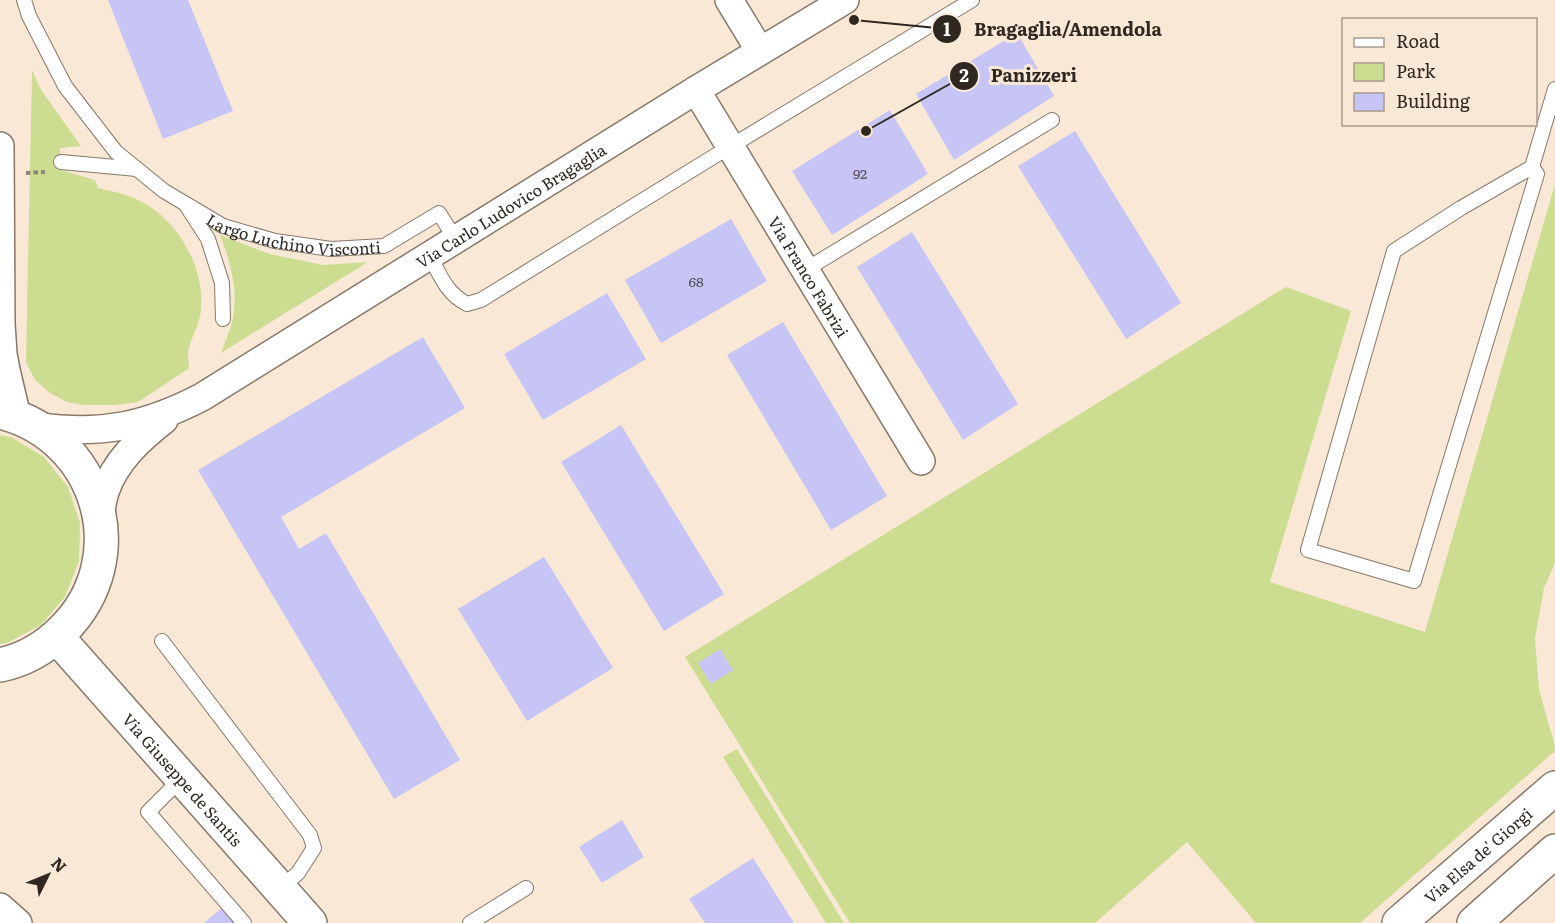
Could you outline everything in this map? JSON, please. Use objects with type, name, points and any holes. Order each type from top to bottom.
[{"type":"main road","points":[[0,664],[22,658],[40,649],[57,637],[77,615],[91,590],[98,571],[101,551],[100,520],[96,498],[80,466],[56,439],[19,418]]},
{"type":"main road","name":"Via Giuseppe de Santis","points":[[57,637],[310,923]]},
{"type":"main road","name":"Via Elsa de' Giorgi","points":[[1399,923],[1555,788]]},
{"type":"main road","points":[[1474,923],[1555,851]]},
{"type":"street","points":[[729,0],[760,51]]},
{"type":"street","name":"Via Carlo Ludovico Bragaglia","points":[[19,418],[76,430],[118,427],[143,422],[177,410],[224,385],[696,90],[845,0]]},
{"type":"street","name":"Via Franco Fabrizi","points":[[696,90],[921,461]]},
{"type":"street","points":[[0,146],[1,324],[6,370],[19,418]]},
{"type":"street","name":"Via Carlo Ludovico Bragaglia","points":[[100,520],[105,492],[120,462],[142,438],[177,410]]},
{"type":"street","points":[[0,907],[18,923]]},
{"type":"lane","name":"Largo Luchino Visconti","points":[[24,0],[65,86],[116,152],[164,191],[223,226],[275,241],[332,249],[384,246],[439,213],[456,240]]},
{"type":"lane","points":[[430,256],[446,287],[456,298],[467,304],[481,300],[972,0]]},
{"type":"lane","points":[[1532,167],[1537,174],[1414,581],[1308,550],[1394,251],[1461,208],[1532,167],[1555,88]]},
{"type":"lane","points":[[805,270],[1052,120]]},
{"type":"lane","points":[[61,162],[137,169]]},
{"type":"lane","name":"Largo Luchino Visconti","points":[[185,203],[208,240],[222,283],[223,319]]},
{"type":"lane","points":[[162,640],[310,835],[314,848],[298,873],[280,889]]},
{"type":"lane","points":[[182,778],[148,812],[244,923]]},
{"type":"lane","points":[[470,923],[526,888]]},
{"type":"green space","points":[[32,70],[41,90],[81,146],[60,148],[61,170],[95,180],[98,188],[130,196],[149,206],[175,229],[193,260],[201,293],[201,310],[189,350],[189,368],[138,402],[83,405],[67,402],[50,393],[35,380],[26,362]]},
{"type":"green space","points":[[1555,184],[1555,563],[1544,588],[1535,638],[1539,690],[1555,751],[1360,923],[1256,923],[1187,842],[1095,923],[850,923],[685,657],[1286,287],[1351,311],[1270,582],[1425,632]]},
{"type":"green space","points":[[220,235],[270,254],[323,265],[368,262],[221,353],[231,326],[235,303],[231,268]]},
{"type":"green space","points":[[0,435],[11,437],[44,457],[68,487],[80,523],[79,561],[65,597],[41,625],[7,643],[0,644]]},
{"type":"green space","points":[[737,749],[844,923],[826,923],[723,757]]},
{"type":"building","points":[[108,0],[188,0],[233,111],[163,139]]},
{"type":"building","points":[[1017,33],[1054,96],[954,160],[916,94]]},
{"type":"building","points":[[890,110],[928,174],[832,235],[792,171]]},
{"type":"building","points":[[1075,131],[1181,303],[1126,339],[1018,166]]},
{"type":"building","points":[[731,219],[767,281],[661,343],[625,280]]},
{"type":"building","points":[[912,232],[1018,404],[963,440],[857,267]]},
{"type":"building","points":[[607,293],[646,359],[543,420],[504,354]]},
{"type":"building","points":[[783,322],[887,496],[831,530],[727,355]]},
{"type":"building","points":[[423,337],[465,408],[281,517],[299,549],[326,533],[460,760],[394,799],[198,470]]},
{"type":"building","points":[[621,425],[724,594],[664,631],[561,462]]},
{"type":"building","points":[[544,557],[613,668],[527,721],[458,609]]},
{"type":"building","points":[[720,649],[733,670],[711,684],[698,663]]},
{"type":"building","points":[[622,820],[644,857],[602,883],[579,847]]},
{"type":"building","points":[[753,858],[794,923],[705,923],[689,899]]},
{"type":"building","points":[[223,907],[238,923],[204,923]]},
{"type":"place","name":"Bragaglia/Amendola","points":[[854,20]]},
{"type":"place","name":"Panizzeri","points":[[866,131]]}]
